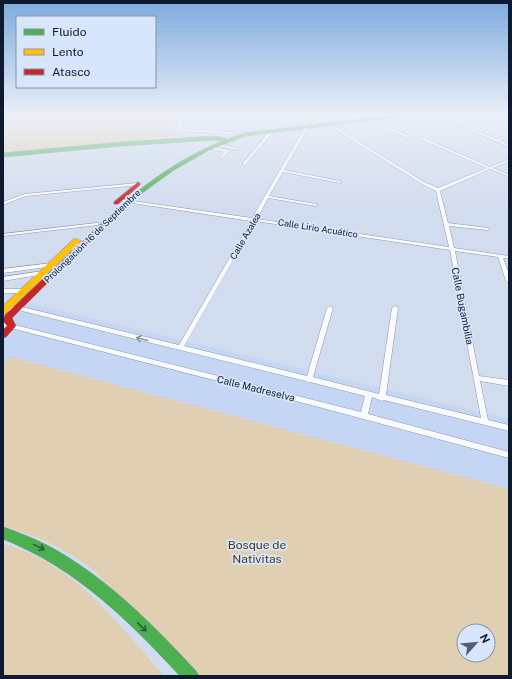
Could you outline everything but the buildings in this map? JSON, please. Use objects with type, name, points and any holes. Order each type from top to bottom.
[{"type":"main road","points":[[3,155],[103,146]]},
{"type":"main road","name":"Prolongación 16 de Septiembre","points":[[7,325],[8,317],[138,184],[213,146]]},
{"type":"main road","name":"Prolongación 16 de Septiembre","points":[[3,311],[52,264],[123,201],[145,186],[214,146]]},
{"type":"main road","points":[[3,335],[7,325]]},
{"type":"main road","points":[[3,534],[40,547],[63,561],[117,603],[191,676]]},
{"type":"street","points":[[221,158],[228,151],[223,146]]},
{"type":"street","points":[[231,146],[238,148]]},
{"type":"street","points":[[244,164],[259,146]]},
{"type":"street","name":"Calle Azalea","points":[[180,348],[283,171],[296,146]]},
{"type":"street","points":[[364,146],[423,183],[438,190],[509,160]]},
{"type":"street","points":[[439,146],[509,176]]},
{"type":"street","points":[[283,171],[340,182]]},
{"type":"street","points":[[3,204],[25,195],[138,184]]},
{"type":"street","name":"Calle Bugambilia","points":[[438,190],[452,249],[485,422]]},
{"type":"street","points":[[268,197],[316,205]]},
{"type":"street","name":"Calle Lirio Acuático","points":[[123,201],[509,257]]},
{"type":"street","points":[[3,235],[96,224]]},
{"type":"street","points":[[446,224],[488,229]]},
{"type":"street","points":[[500,256],[509,281]]},
{"type":"street","points":[[3,271],[52,264]]},
{"type":"street","points":[[3,279],[43,273]]},
{"type":"street","points":[[3,291],[25,290]]},
{"type":"street","name":"Calle Madreselva","points":[[3,311],[18,308],[509,428]]},
{"type":"street","points":[[310,380],[330,308]]},
{"type":"street","points":[[382,398],[395,308]]},
{"type":"street","name":"Calle Madreselva","points":[[7,325],[364,416],[509,455]]},
{"type":"street","points":[[477,378],[509,383]]},
{"type":"street","points":[[364,416],[369,395]]},
{"type":"shaded area","points":[[27,303],[509,419],[509,489],[11,357],[3,365],[3,341],[17,326],[10,320]]},
{"type":"green space","points":[[3,146],[82,146],[3,154]]},
{"type":"green space","name":"Bosque de Nativitas","points":[[11,357],[509,489],[509,676],[193,676],[95,571],[52,544],[16,530],[3,528],[3,365]]},
{"type":"green space","points":[[3,544],[28,553],[51,565],[73,580],[112,616],[164,676],[3,676]]},
{"type":"traffic: fast","points":[[3,155],[103,146]]},
{"type":"traffic: fast","points":[[110,218],[156,180],[189,158],[214,146]]},
{"type":"traffic: fast","points":[[3,533],[30,543],[56,557],[105,592],[150,634],[191,676]]},
{"type":"traffic: slow","points":[[3,311],[77,241]]},
{"type":"traffic: jam","points":[[116,203],[138,184]]},
{"type":"traffic: jam","points":[[3,335],[12,326],[7,320],[8,317],[110,218]]}]
